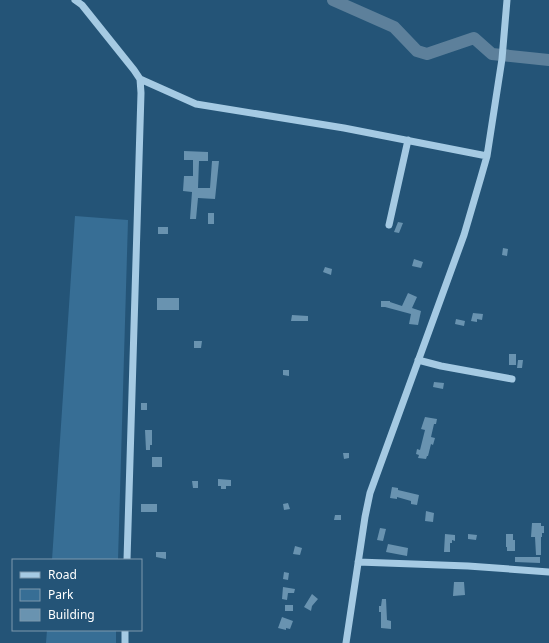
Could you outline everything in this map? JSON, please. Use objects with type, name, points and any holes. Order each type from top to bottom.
[{"type":"street","points":[[75,0],[82,5],[140,79],[141,101],[127,559]]},
{"type":"street","points":[[346,643],[370,493],[464,235],[486,156],[502,59],[507,0]]},
{"type":"street","points":[[140,79],[196,104],[275,116],[486,156]]},
{"type":"street","points":[[389,225],[408,140]]},
{"type":"street","points":[[418,360],[441,366],[512,379]]},
{"type":"street","points":[[358,562],[468,566],[549,572]]},
{"type":"street","points":[[124,643],[125,631]]},
{"type":"green space","points":[[75,216],[128,220],[118,559],[52,559]]},
{"type":"green space","points":[[47,631],[116,631],[116,643],[46,643]]},
{"type":"building","points":[[184,151],[208,152],[208,161],[199,161],[198,188],[210,188],[212,161],[219,161],[215,199],[198,198],[196,219],[190,219],[192,192],[183,191],[184,176],[193,176],[193,160],[184,160]]},
{"type":"building","points":[[208,213],[214,213],[214,224],[208,224]]},
{"type":"building","points":[[398,222],[403,223],[399,233],[394,232]]},
{"type":"building","points":[[158,227],[168,227],[168,234],[158,234]]},
{"type":"building","points":[[503,248],[508,249],[507,256],[502,255]]},
{"type":"building","points":[[414,259],[423,262],[421,268],[412,266]]},
{"type":"building","points":[[325,267],[332,269],[331,275],[323,272]]},
{"type":"building","points":[[408,293],[417,297],[412,308],[421,311],[418,325],[409,324],[411,314],[381,307],[381,301],[390,301],[402,306]]},
{"type":"building","points":[[157,298],[179,298],[179,310],[157,310]]},
{"type":"building","points":[[473,313],[483,314],[482,320],[477,319],[477,322],[471,321]]},
{"type":"building","points":[[292,315],[308,316],[308,321],[291,321]]},
{"type":"building","points":[[456,319],[465,321],[464,326],[455,324]]},
{"type":"building","points":[[194,341],[202,341],[201,348],[194,348]]},
{"type":"building","points":[[509,354],[516,354],[516,365],[509,365]]},
{"type":"building","points":[[518,360],[523,360],[522,368],[517,368]]},
{"type":"building","points":[[283,370],[289,370],[289,376],[283,375]]},
{"type":"building","points":[[434,382],[444,383],[443,389],[433,387]]},
{"type":"building","points":[[141,403],[147,403],[147,410],[141,410]]},
{"type":"building","points":[[425,417],[437,419],[436,424],[434,424],[431,437],[435,438],[433,445],[431,444],[426,459],[418,458],[419,455],[416,454],[417,449],[420,450],[425,430],[421,429]]},
{"type":"building","points":[[145,430],[152,430],[152,445],[150,445],[150,450],[146,450]]},
{"type":"building","points":[[343,453],[349,453],[349,458],[344,459]]},
{"type":"building","points":[[152,457],[162,457],[162,467],[152,467]]},
{"type":"building","points":[[218,479],[231,480],[231,486],[226,486],[226,489],[221,489],[221,486],[218,486]]},
{"type":"building","points":[[192,481],[198,481],[198,488],[193,488]]},
{"type":"building","points":[[392,487],[419,495],[417,505],[411,504],[411,501],[397,497],[397,499],[390,498]]},
{"type":"building","points":[[288,503],[290,509],[284,510],[283,504]]},
{"type":"building","points":[[141,504],[157,504],[157,512],[141,512]]},
{"type":"building","points":[[426,511],[434,513],[433,522],[425,521]]},
{"type":"building","points":[[335,515],[341,515],[341,520],[334,520]]},
{"type":"building","points":[[532,523],[541,523],[541,526],[544,526],[544,533],[542,533],[541,537],[541,555],[536,555],[535,537],[531,537]]},
{"type":"building","points":[[380,528],[386,529],[383,541],[377,540]]},
{"type":"building","points":[[445,534],[455,535],[455,541],[452,540],[452,543],[450,543],[450,552],[444,552]]},
{"type":"building","points":[[468,534],[477,535],[476,540],[468,539]]},
{"type":"building","points":[[506,534],[513,534],[513,540],[515,540],[515,551],[507,551]]},
{"type":"building","points":[[388,544],[408,548],[407,556],[386,552]]},
{"type":"building","points":[[295,546],[302,548],[300,555],[293,554]]},
{"type":"building","points":[[156,552],[166,552],[166,559],[156,557]]},
{"type":"building","points":[[515,557],[540,557],[540,563],[515,562]]},
{"type":"building","points":[[284,572],[289,573],[288,580],[283,579]]},
{"type":"building","points":[[454,582],[464,582],[465,595],[453,596]]},
{"type":"building","points":[[283,587],[295,589],[294,593],[288,593],[287,600],[282,599]]},
{"type":"building","points":[[312,594],[318,599],[312,606],[311,611],[304,607]]},
{"type":"building","points":[[382,599],[386,599],[387,620],[391,621],[391,629],[381,628],[381,612],[379,612],[379,606],[381,606]]},
{"type":"building","points":[[285,605],[293,605],[293,611],[285,611]]},
{"type":"building","points":[[282,617],[293,621],[290,629],[286,628],[286,630],[278,628]]},
{"type":"waterway","points":[[333,0],[394,27],[417,51],[427,54],[474,38],[492,54],[549,60]]}]
